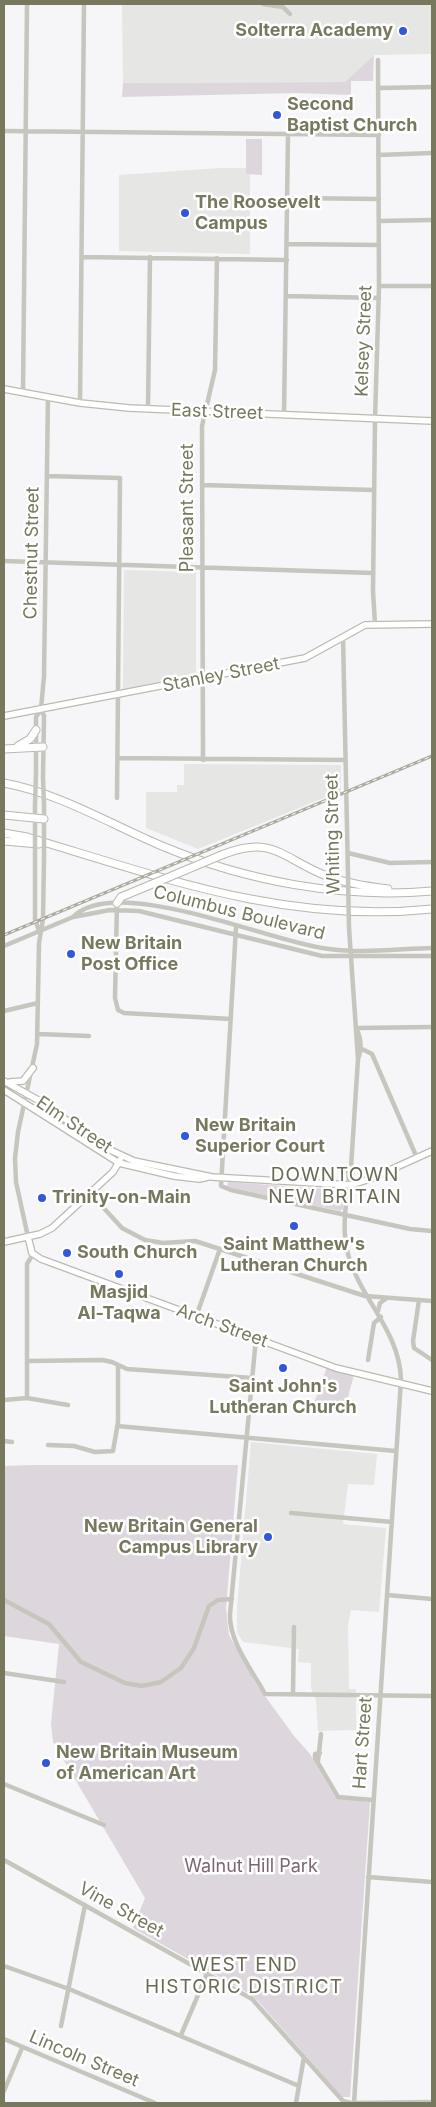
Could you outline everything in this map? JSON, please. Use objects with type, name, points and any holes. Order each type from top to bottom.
[{"type":"highway","points":[[12,748],[28,741],[36,730]]},
{"type":"highway","points":[[4,749],[40,747]]},
{"type":"highway","points":[[4,783],[46,794],[172,850],[235,872],[316,888],[365,892],[405,893],[432,891]]},
{"type":"highway","points":[[4,815],[35,822],[44,819]]},
{"type":"highway","points":[[4,833],[27,837],[200,889],[264,903],[354,912],[432,909]]},
{"type":"highway","points":[[4,841],[62,848]]},
{"type":"highway","points":[[117,906],[123,896],[248,846],[268,847],[339,880],[405,893]]},
{"type":"main road","name":"East Street","points":[[4,389],[80,403],[148,410],[432,421]]},
{"type":"main road","name":"Stanley Street","points":[[4,716],[305,658],[363,626],[375,624],[432,624]]},
{"type":"main road","points":[[5,1081],[22,1082],[34,1068]]},
{"type":"main road","name":"Elm Street","points":[[5,1081],[28,1093],[96,1141],[122,1156],[194,1175]]},
{"type":"main road","name":"Elm Street","points":[[4,1090],[119,1163],[147,1171],[194,1175]]},
{"type":"main road","points":[[82,1140],[96,1141]]},
{"type":"main road","points":[[194,1175],[349,1185],[367,1180],[432,1151]]},
{"type":"main road","points":[[4,1242],[28,1237],[53,1227],[113,1172],[122,1156]]},
{"type":"main road","points":[[147,1171],[148,1164]]},
{"type":"main road","points":[[28,1237],[33,1254]]},
{"type":"main road","name":"Arch Street","points":[[33,1254],[196,1317],[336,1368],[432,1392]]},
{"type":"street","points":[[23,392],[27,4]]},
{"type":"street","points":[[80,403],[84,4]]},
{"type":"street","points":[[262,4],[283,8],[290,14]]},
{"type":"street","name":"Kelsey Street","points":[[375,624],[373,574],[375,419],[380,286],[378,60]]},
{"type":"street","points":[[379,88],[432,87]]},
{"type":"street","points":[[4,131],[379,135]]},
{"type":"street","points":[[284,415],[288,134]]},
{"type":"street","points":[[378,155],[432,153]]},
{"type":"street","points":[[288,198],[379,199]]},
{"type":"street","points":[[379,221],[432,220]]},
{"type":"street","points":[[287,244],[379,245]]},
{"type":"street","points":[[82,256],[287,260]]},
{"type":"street","points":[[148,410],[150,257]]},
{"type":"street","name":"Pleasant Street","points":[[203,760],[201,568],[204,412],[215,370],[217,258]]},
{"type":"street","points":[[380,286],[432,286]]},
{"type":"street","points":[[286,296],[379,298]]},
{"type":"street","name":"Chestnut Street","points":[[28,1237],[15,1164],[17,1136],[34,1068],[38,1034],[39,931],[43,919],[43,777],[36,730],[36,717],[41,709],[44,676],[48,396]]},
{"type":"street","points":[[47,476],[120,478],[117,798]]},
{"type":"street","points":[[202,485],[374,490]]},
{"type":"street","points":[[4,561],[373,574]]},
{"type":"street","name":"Whiting Street","points":[[343,637],[350,957],[357,1029],[356,1054],[358,1058]]},
{"type":"street","name":"Chestnut Street","points":[[39,931],[35,919],[35,804],[36,774],[44,716],[41,709]]},
{"type":"street","points":[[118,758],[345,760]]},
{"type":"street","points":[[348,853],[390,863],[432,862]]},
{"type":"street","name":"Columbus Boulevard","points":[[4,946],[72,917],[78,911],[89,907],[155,905],[310,946],[350,950],[432,948]]},
{"type":"street","points":[[117,906],[115,1000],[118,1010],[123,1012],[230,1019]]},
{"type":"street","name":"Columbus Boulevard","points":[[117,906],[154,913],[314,955],[350,957],[432,956]]},
{"type":"street","points":[[236,926],[221,1186],[225,1189],[346,1215],[432,1231]]},
{"type":"street","points":[[4,1011],[38,1003]]},
{"type":"street","points":[[357,1029],[432,1027]]},
{"type":"street","name":"Whiting Street","points":[[357,1029],[360,1035],[360,1048],[351,1167],[353,1173],[349,1185],[345,1236],[349,1257],[368,1296]]},
{"type":"street","points":[[38,1034],[90,1036]]},
{"type":"street","points":[[360,1048],[372,1054],[417,1158]]},
{"type":"street","points":[[90,1194],[118,1224],[140,1238],[163,1243],[195,1241],[368,1296],[432,1301]]},
{"type":"street","points":[[196,1317],[220,1249]]},
{"type":"street","points":[[27,1398],[29,1361],[27,1264],[33,1254]]},
{"type":"street","name":"Hart Street","points":[[354,2103],[401,1384],[396,1348],[368,1296]]},
{"type":"street","points":[[368,1360],[374,1323],[379,1315],[379,1303],[387,1298]]},
{"type":"street","points":[[419,1300],[413,1341],[414,1348],[432,1360]]},
{"type":"street","points":[[256,1338],[230,1619],[232,1632],[265,1694],[432,1696]]},
{"type":"street","points":[[29,1361],[102,1360],[128,1369],[252,1378]]},
{"type":"street","points":[[48,1445],[68,1445],[93,1452],[111,1452],[114,1449],[117,1426],[118,1366]]},
{"type":"street","points":[[4,1400],[27,1398],[68,1405]]},
{"type":"street","points":[[117,1426],[396,1450]]},
{"type":"street","points":[[4,1441],[12,1442]]},
{"type":"street","points":[[291,1513],[392,1522]]},
{"type":"street","points":[[387,1595],[432,1599]]},
{"type":"street","points":[[4,1600],[47,1622],[74,1656],[89,1666],[132,1685],[144,1686],[161,1682],[175,1674],[188,1660],[211,1604],[220,1599],[232,1598]]},
{"type":"street","points":[[294,1627],[294,1693]]},
{"type":"street","points":[[4,1673],[64,1682]]},
{"type":"street","points":[[321,1734],[318,1761],[338,1797],[373,1800]]},
{"type":"street","points":[[4,1784],[104,1826]]},
{"type":"street","name":"Vine Street","points":[[4,1860],[252,1999],[343,2101],[354,2103]]},
{"type":"street","points":[[368,1877],[432,1882]]},
{"type":"street","points":[[60,2026],[85,1905]]},
{"type":"street","points":[[4,1966],[69,1989],[299,2086]]},
{"type":"street","points":[[181,2035],[207,1974]]},
{"type":"street","name":"Lincoln Street","points":[[4,2041],[155,2103]]},
{"type":"street","points":[[4,2091],[22,2048]]},
{"type":"street","points":[[296,2103],[304,2057]]},
{"type":"street","points":[[354,2103],[432,2102]]},
{"type":"shaded area","points":[[122,4],[432,4],[432,54],[374,55],[345,82],[123,83]]},
{"type":"shaded area","name":"The Roosevelt Campus","points":[[246,168],[246,174],[250,174],[250,254],[119,251],[119,175]]},
{"type":"shaded area","points":[[124,570],[196,572],[196,675],[123,689]]},
{"type":"shaded area","points":[[184,764],[341,765],[341,791],[198,849],[146,828],[146,792],[177,792],[177,785],[184,785]]},
{"type":"shaded area","points":[[251,1442],[377,1454],[374,1485],[348,1484],[343,1524],[386,1528],[379,1612],[351,1610],[348,1625],[349,1689],[356,1689],[356,1730],[318,1731],[316,1700],[311,1688],[311,1663],[298,1662],[299,1649],[243,1642],[237,1632],[237,1608]]},
{"type":"green space","points":[[374,55],[373,81],[351,81],[351,95],[296,93],[122,97],[123,83],[345,82]]},
{"type":"green space","points":[[246,139],[262,139],[262,175],[246,174]]},
{"type":"green space","points":[[228,1182],[341,1190],[344,1195],[343,1209],[340,1211],[227,1187]]},
{"type":"green space","points":[[327,1367],[354,1375],[346,1404],[339,1403],[337,1410],[313,1406]]},
{"type":"green space","name":"Walnut Hill Park","points":[[238,1465],[226,1608],[229,1635],[257,1685],[294,1736],[310,1754],[335,1797],[370,1802],[350,2097],[342,2097],[258,2001],[248,1993],[133,1928],[145,1898],[53,1742],[51,1724],[59,1644],[4,1636],[4,1466]]},
{"type":"railway","points":[[4,935],[432,756]]},
{"type":"place","name":"Solterra Academy","points":[[403,31]]},
{"type":"place","name":"Second Baptist Church","points":[[277,115]]},
{"type":"place","name":"The Roosevelt Campus","points":[[185,213]]},
{"type":"place","name":"New Britain Post Office","points":[[71,954]]},
{"type":"place","name":"New Britain Superior Court","points":[[185,1136]]},
{"type":"place","name":"Trinity-on-Main","points":[[42,1198]]},
{"type":"place","name":"Saint Matthew's Lutheran Church","points":[[294,1226]]},
{"type":"place","name":"South Church","points":[[67,1253]]},
{"type":"place","name":"Masjid Al-Taqwa","points":[[119,1274]]},
{"type":"place","name":"Saint John's Lutheran Church","points":[[283,1368]]},
{"type":"place","name":"New Britain General Campus Library","points":[[268,1537]]},
{"type":"place","name":"New Britain Museum of American Art","points":[[46,1763]]},
{"type":"district","name":"DOWNTOWN NEW BRITAIN","points":[[335,1186]]},
{"type":"district","name":"WEST END HISTORIC DISTRICT","points":[[244,1976]]}]
